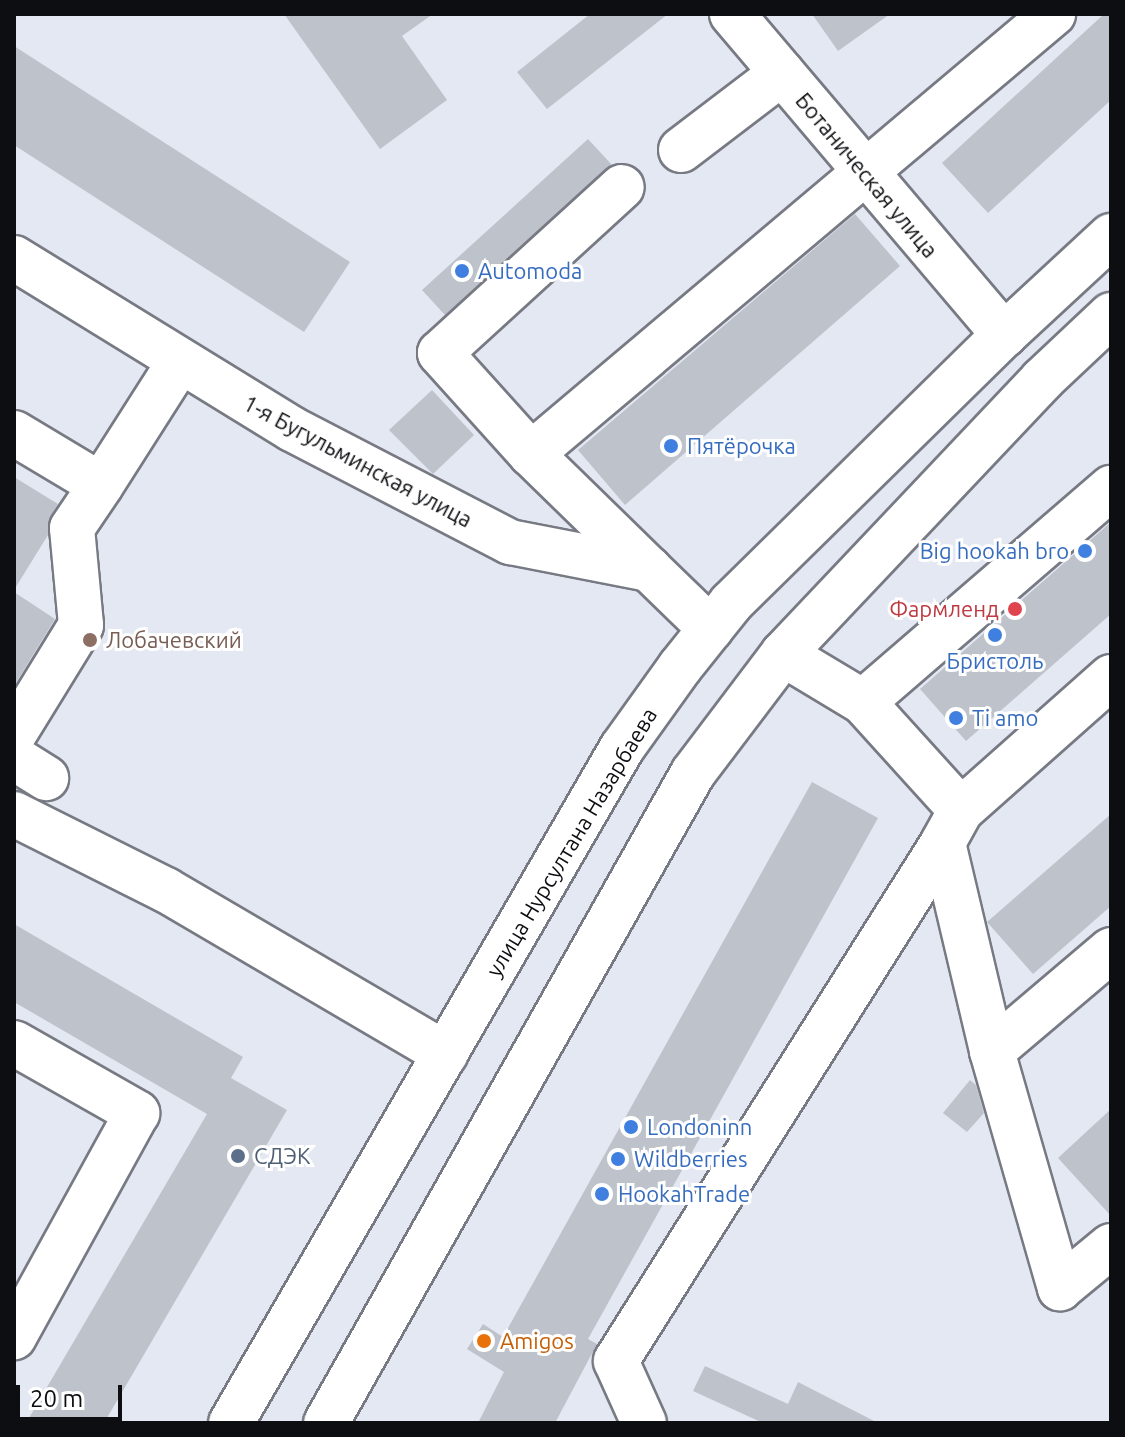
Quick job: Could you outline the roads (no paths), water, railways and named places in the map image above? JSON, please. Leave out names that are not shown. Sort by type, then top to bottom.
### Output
[{"type":"main road","name":"Ботаническая улица","points":[[732,14],[1004,335]]},
{"type":"main road","points":[[531,454],[1053,14]]},
{"type":"main road","points":[[681,150],[782,73]]},
{"type":"main road","points":[[622,187],[440,353],[531,454],[711,629]]},
{"type":"main road","name":"улица Нурсултана Назарбаева","points":[[231,1423],[622,748],[731,603],[1004,335],[1111,236]]},
{"type":"main road","name":"1-я Бугульминская улица","points":[[14,258],[292,429],[510,542],[649,569]]},
{"type":"main road","points":[[326,1423],[693,773],[783,654],[1042,380],[1111,315]]},
{"type":"main road","points":[[14,734],[81,625],[72,528],[180,361]]},
{"type":"main road","points":[[14,433],[101,485]]},
{"type":"main road","points":[[863,702],[1111,488]]},
{"type":"main road","points":[[783,654],[863,702],[952,827],[992,1051],[1060,1288],[1111,1246]]},
{"type":"main road","points":[[644,1423],[616,1361],[952,827],[1111,677]]},
{"type":"main road","points":[[18,822],[14,814],[166,890],[445,1054]]},
{"type":"main road","points":[[992,1051],[1111,950]]},
{"type":"main road","points":[[14,1043],[137,1113],[14,1337]]},
{"type":"place","name":"Automoda","points":[[462,271]]},
{"type":"place","name":"Пятёрочка","points":[[671,446]]},
{"type":"place","name":"Big hookah bro","points":[[1085,551]]},
{"type":"place","name":"Фармленд","points":[[1015,609]]},
{"type":"place","name":"Бристоль","points":[[995,635]]},
{"type":"place","name":"Лобачевский","points":[[90,640]]},
{"type":"place","name":"Ti amo","points":[[956,718]]},
{"type":"place","name":"Londoninn","points":[[631,1127]]},
{"type":"place","name":"СДЭК","points":[[238,1156]]},
{"type":"place","name":"Wildberries","points":[[618,1159]]},
{"type":"place","name":"HookahTrade","points":[[602,1194]]},
{"type":"place","name":"Amigos","points":[[484,1341]]}]
